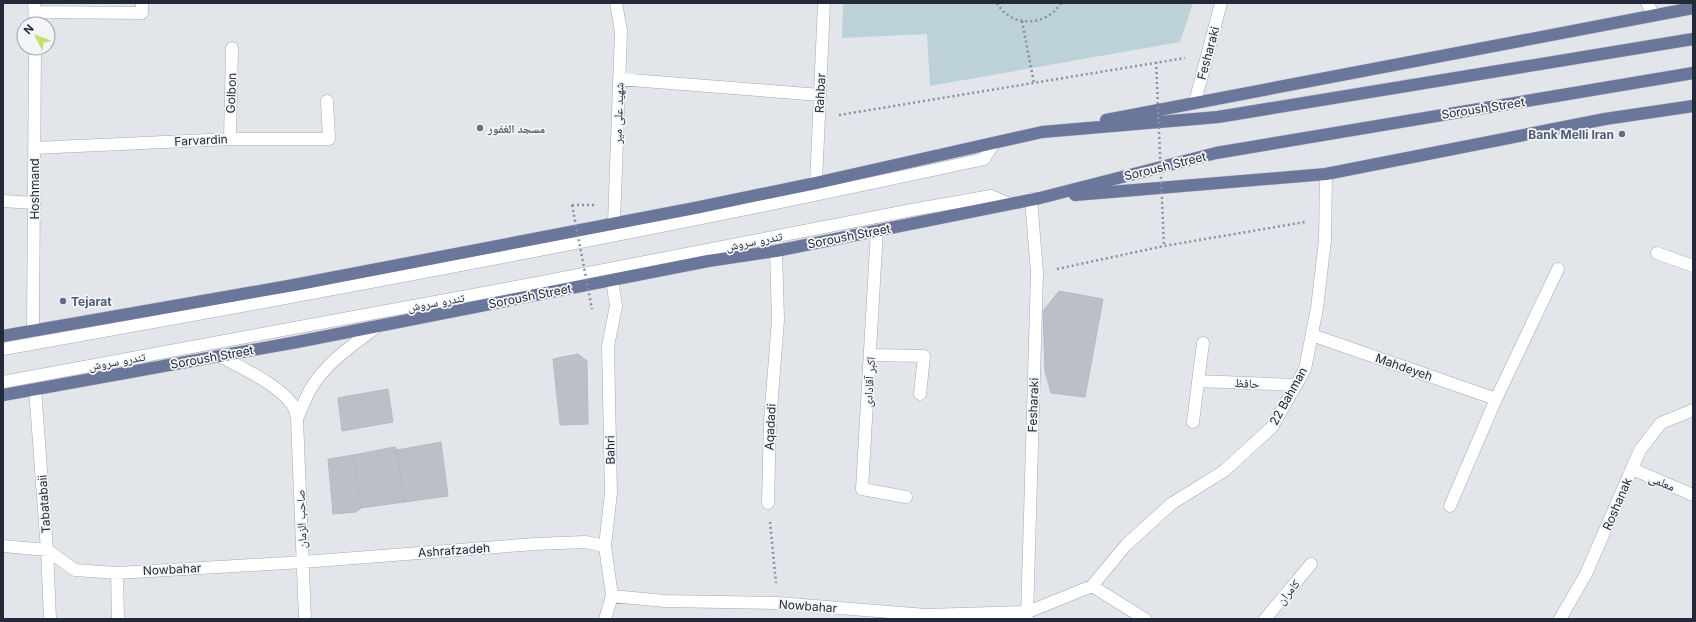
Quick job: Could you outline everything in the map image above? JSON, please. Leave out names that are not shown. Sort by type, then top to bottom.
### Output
[{"type":"main road","points":[[3,336],[294,285],[614,223],[816,183],[1042,132],[1693,8]]},
{"type":"main road","points":[[1042,132],[1218,116],[1693,39]]},
{"type":"main road","name":"Soroush Street","points":[[3,395],[378,326],[708,261],[776,251],[1035,199],[1216,153],[1693,73]]},
{"type":"main road","points":[[1035,199],[1326,174],[1605,119],[1693,106]]},
{"type":"street","points":[[35,13],[142,13],[142,3]]},
{"type":"street","name":"شهید علی میر","points":[[614,223],[620,31],[616,3]]},
{"type":"street","name":"Rahbar","points":[[816,183],[824,3]]},
{"type":"street","name":"Fesharaki","points":[[1195,102],[1221,3]]},
{"type":"street","points":[[1647,3],[1654,15]]},
{"type":"street","name":"Golbon","points":[[230,138],[232,48]]},
{"type":"street","name":"Hoshmand","points":[[33,331],[35,56]]},
{"type":"street","points":[[619,79],[820,95]]},
{"type":"street","name":"Farvardin","points":[[34,148],[230,138],[329,139],[327,101]]},
{"type":"street","points":[[3,349],[196,315],[812,197],[984,159],[994,143]]},
{"type":"street","name":"22 Bahman","points":[[1092,586],[1126,545],[1171,504],[1224,471],[1272,427],[1296,386],[1305,369],[1318,301],[1325,240],[1326,174]]},
{"type":"street","name":"تندرو سروش","points":[[3,382],[537,283],[991,196],[1009,204]]},
{"type":"street","name":"Fesharaki","points":[[1027,615],[1037,273],[1035,199]]},
{"type":"street","points":[[3,201],[34,203]]},
{"type":"street","name":"اکبر آقادادی","points":[[877,230],[862,489],[906,497]]},
{"type":"street","name":"Aqadadi","points":[[768,503],[770,421],[778,320],[776,251]]},
{"type":"street","points":[[1657,253],[1693,266]]},
{"type":"street","points":[[1450,506],[1496,399],[1558,269]]},
{"type":"street","name":"Bahri","points":[[605,619],[612,596],[605,546],[611,492],[608,346],[616,306],[612,280]]},
{"type":"street","name":"صاحب الزمان","points":[[297,418],[310,390],[320,376],[347,350],[378,326]]},
{"type":"street","name":"Mahdeyeh","points":[[1312,335],[1496,399]]},
{"type":"street","points":[[1193,422],[1203,343]]},
{"type":"street","points":[[870,355],[924,356],[920,394]]},
{"type":"street","name":"صاحب الزمان","points":[[220,356],[269,384],[283,394],[293,405],[297,418],[305,619]]},
{"type":"street","name":"حافظ","points":[[1198,381],[1296,386]]},
{"type":"street","name":"Tabatabaii","points":[[35,389],[47,550],[50,619]]},
{"type":"street","name":"Roshanak","points":[[1560,619],[1586,574],[1640,450],[1661,423],[1693,410]]},
{"type":"street","name":"معلمی","points":[[1632,469],[1693,495]]},
{"type":"street","name":"Ashrafzadeh","points":[[302,562],[535,544],[585,542],[605,546]]},
{"type":"street","points":[[3,546],[47,550]]},
{"type":"street","name":"Nowbahar","points":[[47,550],[75,570],[117,573],[302,562]]},
{"type":"street","name":"کامران","points":[[1264,619],[1311,564]]},
{"type":"street","points":[[117,573],[118,619]]},
{"type":"street","points":[[1027,615],[1092,586],[1145,619]]},
{"type":"street","name":"Nowbahar","points":[[612,596],[666,601],[778,603],[926,617],[1027,615]]},
{"type":"path","points":[[997,3],[1000,8],[1010,17],[1022,21],[1035,22],[1047,18],[1061,3]]},
{"type":"path","points":[[1022,21],[1034,83]]},
{"type":"path","points":[[819,119],[1156,62],[1208,55]]},
{"type":"path","points":[[1156,62],[1164,246]]},
{"type":"path","points":[[592,309],[572,205],[595,205]]},
{"type":"path","points":[[1037,273],[1164,246],[1326,218]]},
{"type":"path","points":[[768,503],[778,603]]},
{"type":"shaded area","points":[[843,3],[1193,3],[1180,42],[930,86],[927,34],[842,38]]},
{"type":"building","points":[[1059,291],[1103,299],[1085,397],[1051,393],[1045,371],[1043,311]]},
{"type":"building","points":[[578,354],[587,361],[588,424],[560,425],[553,359]]},
{"type":"building","points":[[388,389],[393,422],[342,431],[338,398]]},
{"type":"building","points":[[441,442],[448,496],[404,502],[397,450]]},
{"type":"building","points":[[395,447],[397,450],[404,502],[361,508],[353,455]]},
{"type":"building","points":[[353,455],[361,508],[356,512],[333,514],[328,459]]},
{"type":"place","name":"مسجد الغفور","points":[[480,128]]},
{"type":"place","name":"Bank Melli Iran","points":[[1622,134]]},
{"type":"place","name":"Tejarat","points":[[63,301]]}]
